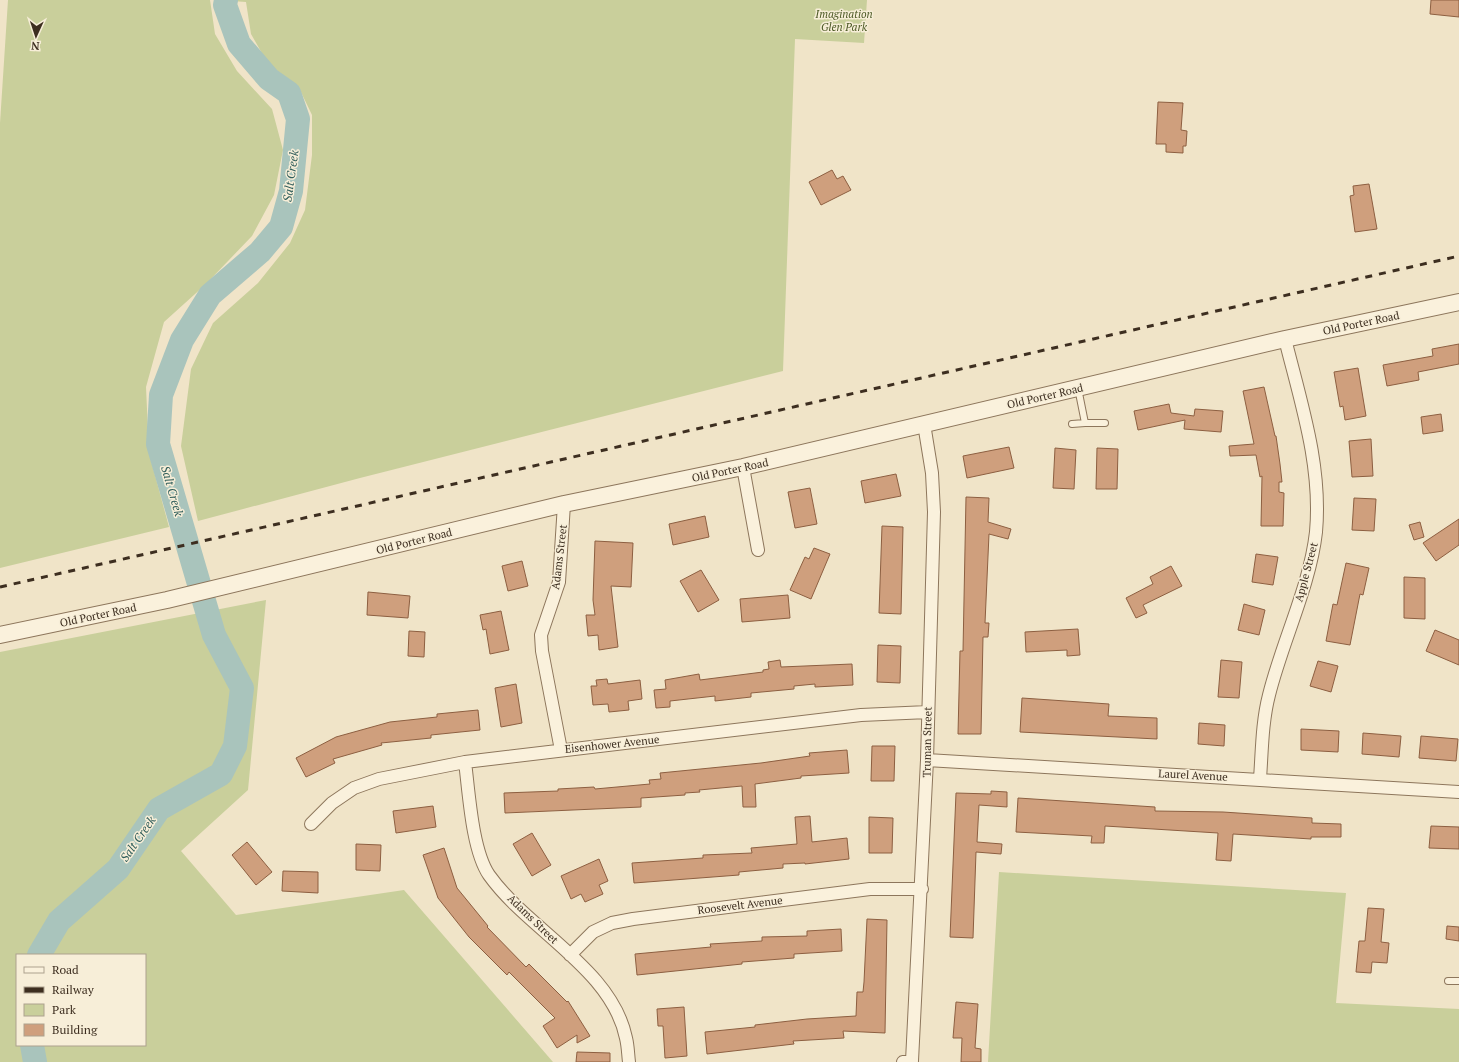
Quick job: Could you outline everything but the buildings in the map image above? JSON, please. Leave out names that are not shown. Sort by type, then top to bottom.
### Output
[{"type":"street","name":"Old Porter Road","points":[[0,635],[167,600],[564,504],[743,467],[1286,339],[1459,302]]},
{"type":"street","name":"Apple Street","points":[[1260,779],[1263,729],[1269,695],[1312,557],[1316,525],[1316,479],[1313,453],[1286,339]]},
{"type":"street","name":"Truman Street","points":[[908,1061],[922,889],[934,493],[924,424]]},
{"type":"street","points":[[743,467],[758,550]]},
{"type":"street","name":"Adams Street","points":[[561,750],[542,651],[541,634],[559,582],[564,504]]},
{"type":"street","name":"Eisenhower Avenue","points":[[311,824],[332,803],[354,788],[386,778],[465,762],[861,715],[928,712]]},
{"type":"street","name":"Laurel Avenue","points":[[927,760],[1459,792]]},
{"type":"street","name":"Adams Street","points":[[465,762],[476,843],[488,874],[514,904],[600,984],[615,1010],[626,1037],[629,1062]]},
{"type":"street","name":"Roosevelt Avenue","points":[[570,955],[593,932],[612,923],[633,919],[870,889],[922,889]]},
{"type":"lane","points":[[1078,388],[1085,423]]},
{"type":"lane","points":[[1072,424],[1105,423]]},
{"type":"lane","points":[[1448,981],[1459,981]]},
{"type":"green space","points":[[8,0],[210,0],[215,34],[237,71],[272,109],[283,150],[274,195],[252,236],[205,285],[164,322],[146,387],[149,453],[169,527],[0,568],[0,123]]},
{"type":"green space","name":"Imagination Glen Park","points":[[218,0],[867,0],[864,43],[795,39],[783,371],[360,478],[198,521],[181,446],[191,369],[213,323],[258,283],[290,243],[305,210],[312,155],[312,115],[299,88],[268,64],[251,34],[246,2]]},
{"type":"green space","points":[[266,600],[248,790],[181,851],[236,915],[404,890],[553,1062],[0,1062],[0,652]]},
{"type":"green space","points":[[999,872],[1346,893],[1336,1003],[1459,1009],[1459,1062],[988,1062]]},
{"type":"waterway","name":"Salt Creek","points":[[40,954],[59,921],[118,869],[159,809],[221,774],[235,746],[242,688],[214,635],[158,444],[161,395],[182,340],[210,295],[260,252],[281,227],[291,191],[298,119],[289,93],[269,79],[239,44],[225,5],[226,0]]},
{"type":"waterway","name":"Salt Creek","points":[[32,1046],[35,1062]]},
{"type":"railway","points":[[0,587],[1459,256]]}]
